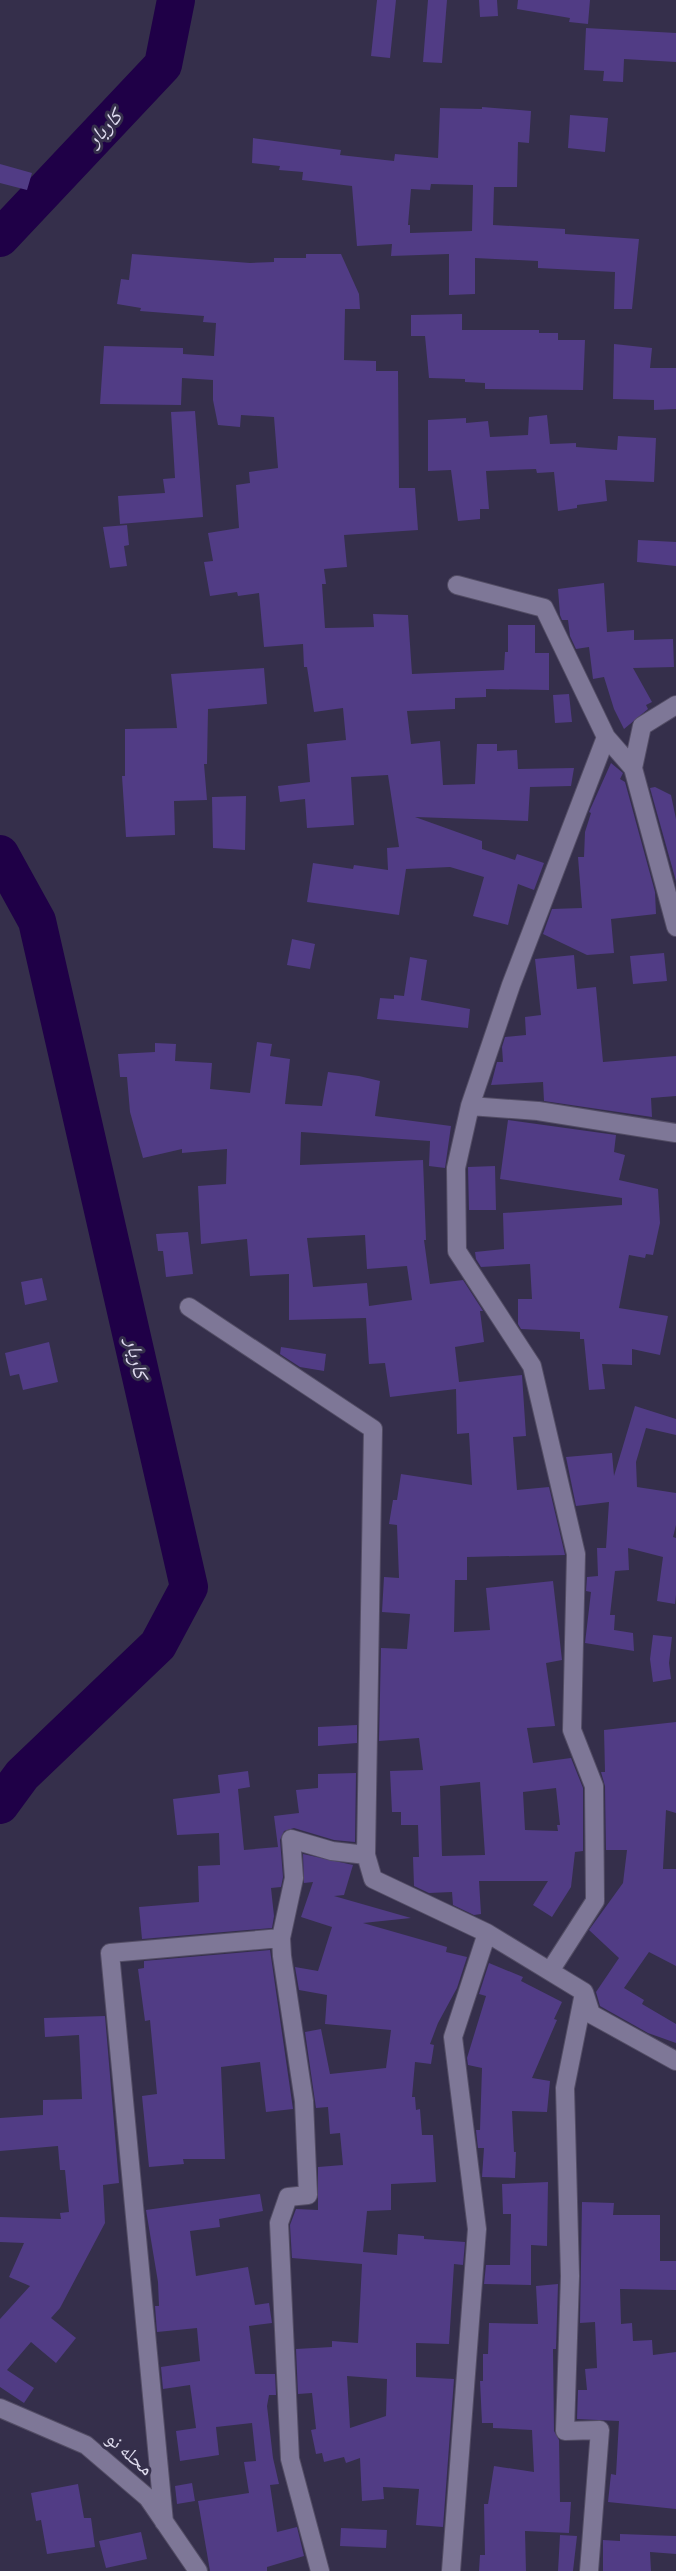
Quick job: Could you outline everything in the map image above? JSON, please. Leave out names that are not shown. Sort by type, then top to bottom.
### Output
[{"type":"street","points":[[457,585],[544,608],[606,736],[633,768],[676,927]]},
{"type":"street","points":[[633,768],[642,726],[676,705]]},
{"type":"street","points":[[550,1971],[596,1901],[594,1786],[572,1730],[576,1554],[532,1366],[457,1251],[456,1168],[470,1106],[511,985],[606,736]]},
{"type":"street","points":[[470,1106],[538,1111],[676,1134]]},
{"type":"street","points":[[189,1307],[373,1429],[366,1855],[373,1879],[487,1933],[584,1992],[591,2014],[676,2061]]},
{"type":"street","points":[[320,2571],[290,2459],[283,2350],[279,2223],[288,2197],[308,2195],[304,2102],[281,1938],[294,1878],[291,1839],[332,1851],[366,1855]]},
{"type":"street","points":[[451,2571],[477,2229],[453,2037],[487,1933]]},
{"type":"street","points":[[164,2522],[110,1953],[281,1938]]},
{"type":"street","points":[[584,1992],[565,2088],[570,2276],[565,2431],[600,2430],[589,2571]]},
{"type":"street","name":"محله نو","points":[[0,2408],[86,2445],[148,2498],[198,2571]]},
{"type":"building","points":[[377,0],[396,0],[390,58],[371,56]]},
{"type":"building","points":[[428,0],[447,0],[442,63],[423,62]]},
{"type":"building","points":[[479,0],[497,0],[498,16],[480,17]]},
{"type":"building","points":[[518,0],[590,0],[588,24],[569,22],[570,18],[517,9]]},
{"type":"building","points":[[586,28],[676,33],[676,62],[624,59],[623,82],[603,81],[604,71],[584,70]]},
{"type":"building","points":[[482,107],[531,111],[529,143],[518,142],[517,187],[494,187],[493,225],[565,229],[565,234],[639,239],[632,309],[614,309],[615,272],[538,268],[538,261],[475,258],[475,294],[449,295],[449,254],[391,256],[392,244],[357,246],[352,186],[302,180],[303,172],[279,170],[280,166],[252,163],[253,138],[341,150],[340,155],[394,161],[395,154],[438,158],[440,108],[482,109]],"holes":[[[431,184],[473,185],[472,231],[410,233],[410,225],[408,225],[411,189],[430,190]]]},
{"type":"building","points":[[570,115],[608,118],[605,152],[568,148]]},
{"type":"building","points":[[0,164],[32,173],[27,190],[0,183]]},
{"type":"building","points":[[132,254],[250,263],[274,262],[274,258],[306,258],[306,254],[341,254],[359,294],[360,309],[345,309],[344,360],[376,361],[376,371],[398,371],[399,488],[415,488],[418,530],[344,535],[347,567],[324,569],[326,584],[322,584],[325,628],[374,627],[373,614],[408,615],[412,674],[504,670],[505,652],[508,652],[508,625],[535,625],[535,653],[549,653],[549,690],[486,689],[486,697],[455,698],[455,709],[407,711],[411,744],[440,741],[443,785],[475,784],[477,744],[497,744],[497,751],[517,750],[518,769],[574,768],[571,786],[530,787],[528,821],[415,817],[482,841],[482,849],[515,860],[517,854],[544,863],[534,890],[518,884],[508,925],[473,916],[484,877],[450,867],[406,869],[399,915],[307,902],[313,863],[353,869],[354,865],[388,870],[387,848],[399,847],[388,775],[351,777],[354,825],[307,828],[305,799],[280,802],[278,786],[310,782],[307,744],[346,740],[343,708],[314,712],[307,667],[304,667],[303,644],[264,647],[259,593],[238,596],[237,592],[210,596],[204,562],[213,561],[208,533],[239,528],[236,485],[250,483],[249,472],[278,468],[274,417],[241,415],[240,427],[218,425],[213,400],[213,380],[182,378],[181,405],[100,404],[104,346],[183,348],[183,354],[214,356],[216,323],[203,322],[204,316],[140,311],[141,308],[117,304],[121,279],[129,280]]},
{"type":"building","points":[[462,314],[462,330],[539,330],[539,333],[558,333],[558,340],[585,340],[583,390],[485,389],[485,383],[465,382],[465,379],[429,378],[425,336],[411,336],[411,315]]},
{"type":"building","points":[[614,344],[652,348],[650,368],[676,368],[676,409],[654,410],[654,400],[613,399]]},
{"type":"building","points":[[195,411],[203,517],[120,524],[118,496],[165,493],[163,479],[175,478],[171,412]]},
{"type":"building","points":[[547,415],[550,444],[576,443],[576,447],[617,450],[618,436],[656,438],[654,482],[605,480],[607,501],[577,505],[577,508],[558,511],[554,472],[537,473],[536,469],[486,471],[489,509],[480,509],[480,519],[458,521],[451,470],[428,471],[428,420],[466,418],[466,423],[488,421],[490,437],[528,435],[529,417]]},
{"type":"building","points":[[127,525],[129,545],[124,546],[127,566],[110,568],[103,527]]},
{"type":"building","points":[[638,540],[676,542],[676,566],[637,562]]},
{"type":"building","points":[[604,583],[607,632],[634,630],[634,640],[673,639],[674,667],[633,668],[652,702],[646,705],[648,709],[624,729],[614,709],[604,677],[593,679],[589,647],[576,649],[570,636],[568,620],[562,620],[560,615],[558,589]]},
{"type":"building","points":[[264,668],[267,704],[208,709],[207,764],[204,764],[207,800],[174,801],[175,835],[126,837],[122,776],[125,776],[125,729],[177,728],[171,674]]},
{"type":"building","points":[[569,694],[572,722],[555,723],[553,695]]},
{"type":"building","points":[[611,763],[623,773],[620,779],[625,782],[655,892],[656,914],[611,919],[614,953],[587,955],[543,934],[552,909],[582,908],[578,857],[584,857],[585,832],[591,813],[589,812]]},
{"type":"building","points":[[655,787],[671,795],[676,819],[676,881],[650,788]]},
{"type":"building","points":[[246,796],[245,850],[213,848],[212,797]]},
{"type":"building","points":[[292,939],[315,944],[310,969],[287,965]]},
{"type":"building","points":[[664,953],[667,981],[633,984],[630,956]]},
{"type":"building","points":[[574,955],[577,989],[596,987],[603,1062],[676,1056],[676,1096],[651,1098],[652,1117],[544,1101],[543,1082],[491,1085],[497,1062],[503,1062],[502,1047],[505,1037],[526,1035],[525,1017],[541,1015],[535,959]]},
{"type":"building","points":[[410,957],[427,960],[421,1000],[470,1009],[468,1028],[377,1019],[380,998],[394,999],[394,995],[404,996]]},
{"type":"building","points":[[257,1042],[272,1044],[270,1056],[290,1059],[285,1104],[322,1106],[328,1072],[359,1076],[380,1081],[375,1116],[451,1126],[445,1168],[429,1166],[430,1141],[301,1132],[300,1165],[423,1160],[426,1240],[424,1240],[430,1284],[463,1280],[483,1311],[480,1311],[484,1342],[455,1347],[459,1382],[522,1375],[526,1436],[513,1437],[517,1490],[549,1487],[565,1555],[467,1557],[467,1580],[455,1580],[454,1632],[490,1630],[486,1588],[553,1581],[562,1660],[546,1663],[555,1726],[527,1728],[533,1763],[571,1758],[583,1788],[583,1851],[575,1852],[571,1887],[552,1917],[533,1905],[548,1881],[479,1881],[481,1914],[474,1915],[453,1905],[452,1892],[429,1893],[414,1886],[413,1857],[419,1857],[418,1825],[401,1825],[401,1812],[392,1812],[390,1771],[423,1770],[419,1738],[379,1741],[381,1648],[407,1649],[410,1614],[382,1612],[384,1577],[399,1578],[397,1525],[389,1524],[393,1500],[397,1500],[401,1474],[472,1485],[469,1433],[457,1434],[456,1389],[390,1397],[385,1363],[369,1364],[366,1318],[289,1320],[289,1274],[250,1276],[247,1239],[201,1244],[198,1186],[226,1184],[227,1149],[182,1153],[182,1149],[143,1158],[130,1112],[127,1077],[120,1077],[118,1054],[155,1052],[155,1043],[176,1044],[175,1061],[212,1063],[210,1089],[250,1093]],"holes":[[[365,1235],[367,1269],[407,1266],[412,1300],[369,1306],[367,1283],[313,1287],[307,1238]],[[480,1782],[485,1855],[442,1856],[440,1786]],[[556,1788],[560,1825],[557,1825],[558,1831],[525,1830],[523,1792]]]},
{"type":"building","points":[[508,1120],[616,1135],[614,1152],[625,1155],[619,1180],[658,1189],[660,1223],[653,1255],[646,1254],[645,1258],[629,1255],[619,1308],[668,1316],[660,1355],[632,1349],[632,1365],[602,1364],[605,1389],[589,1390],[584,1339],[580,1339],[580,1332],[521,1329],[518,1324],[518,1299],[532,1299],[530,1264],[481,1267],[475,1252],[504,1249],[503,1213],[622,1205],[622,1198],[500,1179]]},
{"type":"building","points":[[495,1166],[496,1210],[469,1210],[468,1167]]},
{"type":"building","points":[[188,1232],[193,1274],[166,1277],[163,1251],[158,1251],[156,1234]]},
{"type":"building","points":[[42,1278],[47,1300],[25,1305],[21,1282]]},
{"type":"building","points":[[49,1342],[58,1382],[23,1390],[19,1374],[10,1376],[5,1353]]},
{"type":"building","points":[[281,1347],[326,1354],[324,1371],[300,1367],[280,1354]]},
{"type":"building","points":[[635,1406],[676,1419],[676,1435],[646,1428],[636,1462],[637,1487],[676,1493],[676,1525],[673,1537],[676,1538],[676,1595],[675,1604],[657,1601],[663,1557],[628,1548],[629,1570],[615,1571],[610,1615],[615,1615],[614,1630],[633,1633],[634,1651],[585,1643],[591,1592],[586,1591],[587,1577],[598,1576],[597,1548],[606,1548],[609,1502],[576,1506],[566,1457],[612,1453],[614,1476]]},
{"type":"building","points":[[653,1635],[672,1637],[669,1663],[671,1679],[653,1682],[650,1659]]},
{"type":"building","points":[[676,1722],[676,1813],[666,1810],[663,1869],[676,1869],[676,1966],[649,1952],[624,1988],[644,2000],[642,2004],[676,2024],[676,2043],[648,2033],[600,2006],[596,1992],[619,1958],[589,1930],[623,1883],[627,1850],[606,1850],[605,1786],[601,1772],[605,1772],[604,1730]]},
{"type":"building","points":[[357,1725],[357,1743],[318,1746],[318,1727]]},
{"type":"building","points":[[248,1771],[250,1787],[238,1789],[244,1850],[278,1847],[274,1816],[299,1813],[296,1790],[318,1788],[318,1774],[356,1773],[355,1842],[334,1840],[294,1828],[284,1831],[280,1840],[283,1877],[281,1887],[271,1888],[274,1916],[272,1928],[142,1939],[139,1907],[199,1902],[198,1866],[220,1865],[219,1833],[177,1835],[173,1799],[220,1793],[218,1775]]},
{"type":"building","points":[[303,1854],[353,1865],[344,1895],[334,1896],[411,1918],[363,1923],[447,1947],[446,1952],[467,1957],[457,1988],[438,2023],[430,2044],[434,2045],[431,2064],[415,2062],[412,2097],[415,2097],[416,2110],[420,2109],[422,2135],[433,2135],[436,2182],[391,2184],[391,2210],[367,2211],[363,2252],[397,2255],[398,2234],[424,2236],[424,2239],[465,2242],[463,2265],[454,2264],[449,2344],[416,2343],[416,2377],[454,2379],[443,2527],[416,2525],[419,2489],[383,2487],[384,2499],[362,2501],[360,2458],[346,2463],[344,2457],[324,2462],[322,2453],[316,2454],[311,2430],[316,2429],[312,2393],[298,2394],[296,2349],[332,2347],[332,2341],[358,2343],[362,2264],[292,2258],[290,2225],[296,2209],[318,2210],[318,2167],[343,2165],[340,2133],[330,2134],[328,2107],[316,2108],[305,2032],[321,2029],[330,2074],[386,2068],[391,2030],[325,2024],[327,1995],[299,1990],[295,1967],[318,1971],[332,1927],[301,1917],[313,1882],[304,1883]],"holes":[[[347,2376],[387,2379],[386,2416],[350,2428]]]},
{"type":"building","points":[[270,1950],[293,2109],[266,2112],[260,2062],[221,2067],[225,2159],[183,2159],[184,2164],[149,2167],[142,2096],[157,2094],[150,2020],[145,2021],[138,1969],[144,1968],[144,1961]]},
{"type":"building","points":[[489,1963],[523,1977],[521,1981],[562,2002],[554,2019],[557,2020],[532,2078],[550,2081],[547,2112],[512,2111],[514,2152],[516,2152],[515,2178],[482,2177],[484,2148],[478,2148],[476,2130],[480,2130],[482,2068],[468,2065],[467,2058],[486,1996],[479,1994]]},
{"type":"building","points":[[105,2016],[119,2183],[103,2185],[105,2223],[60,2308],[51,2318],[76,2338],[56,2363],[31,2342],[7,2370],[34,2388],[24,2403],[0,2387],[0,2319],[30,2286],[9,2277],[24,2243],[0,2242],[0,2217],[61,2219],[60,2213],[69,2212],[65,2170],[60,2170],[58,2146],[0,2151],[0,2118],[43,2115],[43,2100],[82,2099],[79,2035],[45,2037],[44,2018]]},
{"type":"building","points":[[548,2182],[547,2246],[531,2245],[531,2285],[484,2284],[486,2265],[510,2265],[511,2214],[503,2214],[502,2184]]},
{"type":"building","points":[[260,2194],[263,2211],[219,2219],[220,2227],[190,2231],[196,2276],[248,2267],[255,2305],[269,2303],[272,2323],[249,2326],[255,2374],[275,2374],[276,2395],[269,2395],[267,2406],[273,2458],[279,2484],[270,2485],[277,2532],[297,2527],[304,2556],[267,2567],[267,2571],[210,2571],[198,2501],[249,2493],[244,2462],[256,2461],[252,2423],[216,2427],[219,2455],[180,2461],[176,2431],[196,2428],[190,2385],[163,2389],[161,2367],[200,2361],[197,2328],[157,2332],[155,2306],[159,2306],[158,2282],[146,2210]]},
{"type":"building","points":[[582,2202],[614,2203],[613,2215],[660,2215],[660,2261],[676,2261],[676,2290],[620,2289],[621,2324],[632,2323],[633,2341],[652,2340],[653,2355],[676,2352],[676,2509],[608,2502],[611,2474],[616,2475],[619,2421],[577,2419],[578,2390],[587,2390],[585,2369],[597,2368],[595,2322],[580,2323]]},
{"type":"building","points":[[558,2284],[556,2349],[553,2349],[554,2431],[559,2440],[560,2502],[571,2502],[569,2533],[525,2531],[526,2571],[479,2571],[480,2555],[485,2555],[484,2504],[488,2504],[494,2466],[534,2472],[532,2430],[493,2428],[493,2423],[482,2423],[480,2381],[483,2381],[483,2354],[488,2354],[489,2323],[538,2324],[536,2286]]},
{"type":"building","points":[[192,2483],[195,2501],[177,2504],[175,2486]]},
{"type":"building","points":[[78,2484],[84,2518],[91,2518],[95,2547],[47,2554],[41,2520],[36,2521],[31,2493]]},
{"type":"building","points":[[341,2528],[387,2530],[386,2548],[340,2546]]},
{"type":"building","points":[[141,2532],[147,2559],[106,2568],[99,2541]]},
{"type":"building","points":[[620,2534],[676,2536],[676,2554],[650,2552],[651,2571],[603,2571],[603,2540],[620,2541]]},
{"type":"building","points":[[560,2535],[577,2536],[573,2571],[558,2571]]},
{"type":"waterway","name":"کاربار","points":[[0,238],[163,65],[176,0]]},
{"type":"waterway","name":"کاربار","points":[[0,854],[37,921],[189,1587],[158,1645],[22,1775],[0,1805]]}]
